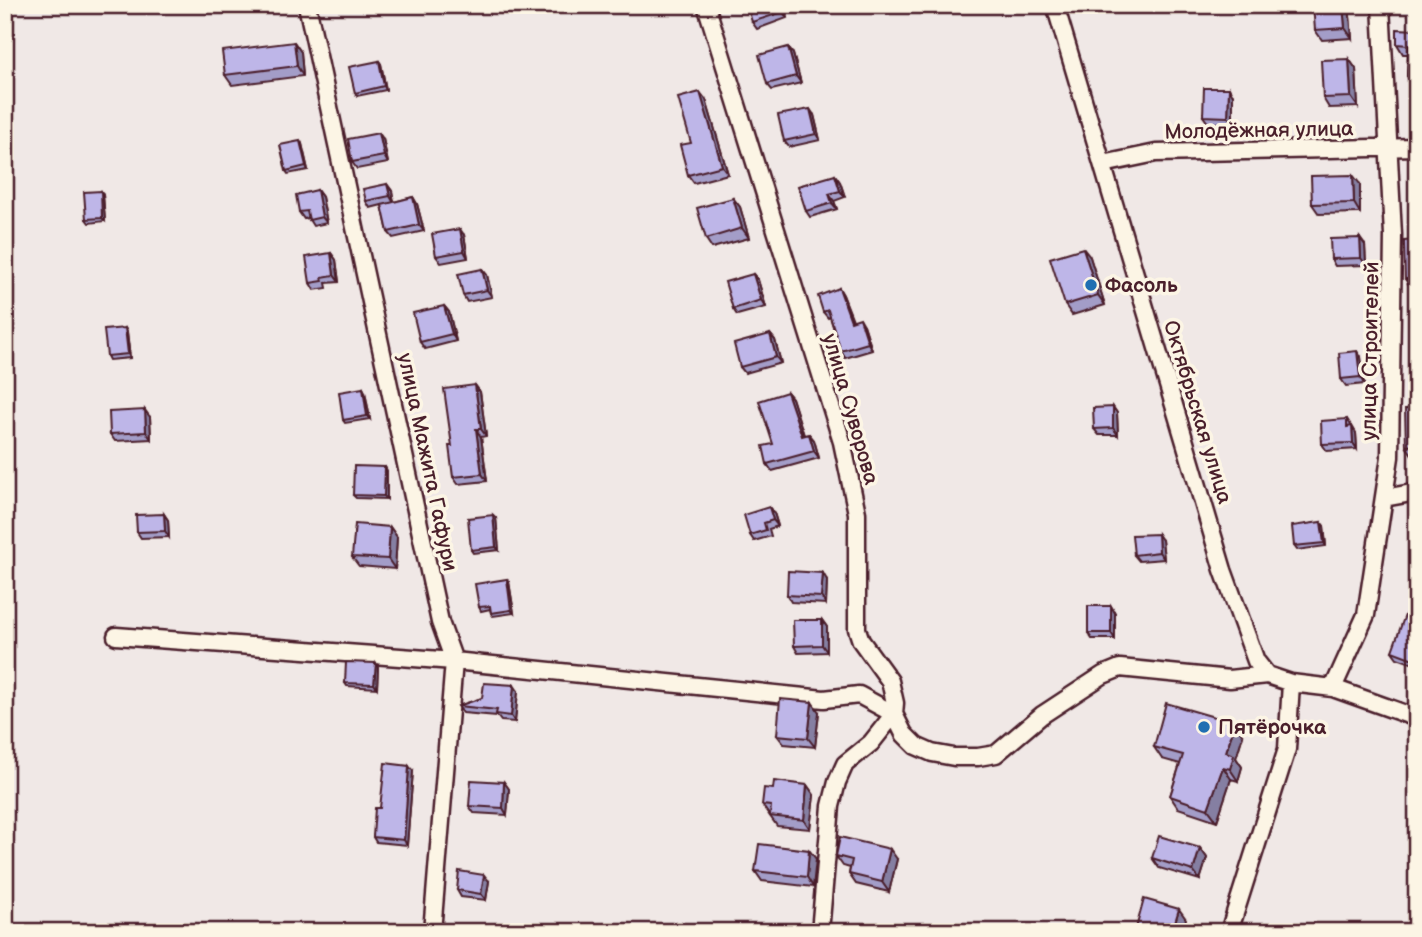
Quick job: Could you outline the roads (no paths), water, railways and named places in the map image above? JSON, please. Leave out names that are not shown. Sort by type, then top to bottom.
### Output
[{"type":"street","name":"улица Мажита Гафури","points":[[307,5],[440,622],[454,660],[432,932]]},
{"type":"street","name":"улица Суворова","points":[[706,5],[842,442],[857,513],[857,629],[860,640],[890,681],[895,703],[894,714]]},
{"type":"street","name":"Октябрьская улица","points":[[1055,5],[1223,570],[1256,661],[1267,675]]},
{"type":"street","name":"улица Строителей","points":[[1333,688],[1366,615],[1390,457],[1393,235],[1381,5]]},
{"type":"street","name":"Молодёжная улица","points":[[1103,164],[1156,153],[1417,147]]},
{"type":"street","points":[[1384,498],[1417,492]]},
{"type":"street","points":[[116,636],[454,660],[824,699],[859,695],[894,714],[904,734],[915,746],[932,753],[954,757],[996,754],[1054,707],[1103,674],[1120,668],[1230,679],[1267,675],[1292,683],[1333,688],[1417,719]]},
{"type":"street","points":[[1229,932],[1287,749],[1292,683]]},
{"type":"street","points":[[820,932],[831,806],[836,782],[845,764],[871,743],[894,714]]},
{"type":"place","name":"Фасоль","points":[[1091,285]]},
{"type":"place","name":"Пятёрочка","points":[[1204,727]]}]
